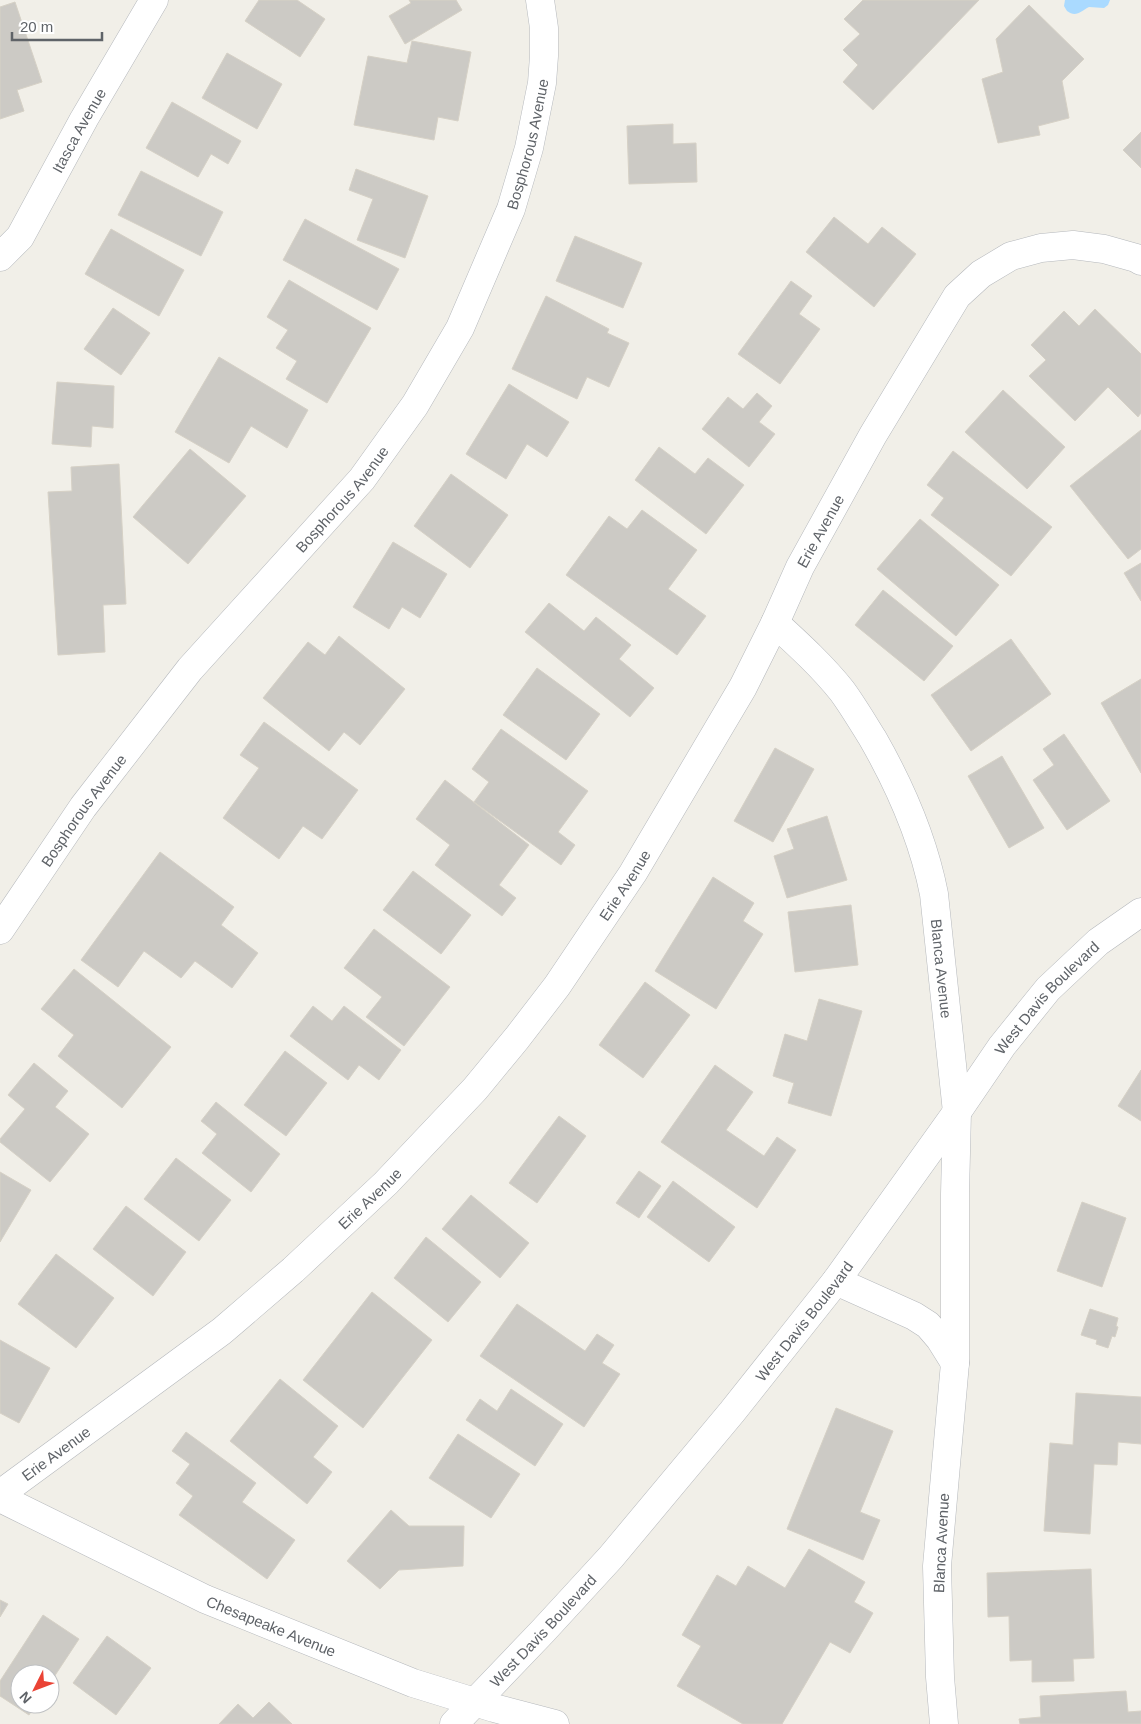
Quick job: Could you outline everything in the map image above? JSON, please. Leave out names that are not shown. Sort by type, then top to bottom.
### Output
[{"type":"street","name":"Itasca Avenue","points":[[0,257],[20,237],[84,120],[154,0]]},
{"type":"street","name":"Bosphorous Avenue","points":[[0,930],[84,807],[190,669],[362,479],[416,405],[460,328],[512,209],[529,148],[542,83],[544,28],[540,0]]},
{"type":"street","name":"Erie Avenue","points":[[0,1494],[199,1348],[286,1276],[386,1183],[475,1089],[517,1038],[556,986],[633,873],[743,687],[800,567],[874,435],[957,296],[981,274],[1011,256],[1041,248],[1073,245],[1104,249],[1141,261]]},
{"type":"street","name":"Blanca Avenue","points":[[775,623],[811,655],[842,691],[880,752],[897,781],[909,810],[929,868],[934,894],[957,1112],[955,1363],[937,1566],[940,1677],[944,1724]]},
{"type":"street","name":"West Davis Boulevard","points":[[454,1724],[617,1550],[732,1412],[836,1281],[1002,1046],[1048,988],[1098,942],[1141,912]]},
{"type":"street","points":[[836,1281],[914,1316],[928,1325],[940,1339],[955,1363]]},
{"type":"street","name":"Chesapeake Avenue","points":[[0,1498],[205,1598],[413,1683],[555,1724]]},
{"type":"water","points":[[1065,0],[1110,0],[1104,8],[1089,7],[1073,14],[1067,11],[1064,6]]},
{"type":"building","points":[[259,0],[297,0],[325,19],[300,57],[245,21]]},
{"type":"building","points":[[409,0],[456,0],[462,10],[405,44],[389,16],[411,3]]},
{"type":"building","points":[[863,0],[979,0],[873,110],[843,82],[858,65],[843,50],[860,34],[844,19]]},
{"type":"building","points":[[15,2],[42,82],[17,90],[24,111],[0,119],[0,7]]},
{"type":"building","points":[[1029,5],[1084,59],[1062,81],[1069,118],[1038,126],[1040,135],[998,143],[982,79],[1003,72],[996,39]]},
{"type":"building","points":[[412,41],[471,52],[458,121],[438,117],[434,140],[354,125],[368,56],[407,63]]},
{"type":"building","points":[[227,53],[282,84],[257,129],[202,98]]},
{"type":"building","points":[[172,102],[241,141],[228,164],[211,154],[198,177],[146,148]]},
{"type":"building","points":[[673,124],[673,144],[696,143],[697,182],[629,184],[627,126]]},
{"type":"building","points":[[1141,132],[1141,168],[1123,150]]},
{"type":"building","points":[[356,169],[428,196],[405,258],[357,240],[373,199],[349,190]]},
{"type":"building","points":[[141,171],[223,212],[201,256],[118,215]]},
{"type":"building","points":[[834,217],[868,244],[882,227],[916,254],[874,307],[806,252]]},
{"type":"building","points":[[305,219],[399,269],[377,310],[283,260]]},
{"type":"building","points":[[111,229],[184,270],[159,316],[85,274]]},
{"type":"building","points":[[575,236],[642,263],[623,308],[556,281]]},
{"type":"building","points":[[289,280],[371,328],[327,403],[286,379],[297,361],[276,348],[288,330],[267,317]]},
{"type":"building","points":[[791,281],[812,296],[799,314],[820,329],[780,384],[738,354]]},
{"type":"building","points":[[546,296],[609,329],[607,333],[629,343],[609,387],[587,377],[577,399],[512,369]]},
{"type":"building","points":[[113,308],[150,333],[121,375],[84,349]]},
{"type":"building","points":[[1095,309],[1141,354],[1141,413],[1138,417],[1108,387],[1075,421],[1029,376],[1046,360],[1031,345],[1064,311],[1079,326]]},
{"type":"building","points":[[219,357],[308,410],[287,448],[251,426],[229,463],[175,432]]},
{"type":"building","points":[[57,382],[114,386],[113,428],[92,426],[91,447],[52,444]]},
{"type":"building","points":[[509,384],[569,422],[547,457],[527,444],[506,479],[466,454]]},
{"type":"building","points":[[1003,390],[1065,447],[1027,489],[965,432]]},
{"type":"building","points":[[757,393],[772,406],[759,422],[775,434],[749,467],[702,429],[728,397],[743,409]]},
{"type":"building","points":[[1141,430],[1141,549],[1128,559],[1070,486]]},
{"type":"building","points":[[659,447],[695,474],[708,458],[744,485],[706,534],[635,480]]},
{"type":"building","points":[[190,449],[246,496],[188,564],[133,517]]},
{"type":"building","points":[[953,451],[1052,527],[1011,576],[931,515],[944,498],[927,485]]},
{"type":"building","points":[[119,464],[126,604],[103,605],[105,652],[58,655],[48,492],[72,491],[71,467]]},
{"type":"building","points":[[451,474],[508,515],[470,568],[414,526]]},
{"type":"building","points":[[642,510],[697,550],[668,589],[706,616],[677,655],[566,575],[609,516],[627,529]]},
{"type":"building","points":[[920,519],[999,585],[956,636],[877,569]]},
{"type":"building","points":[[393,542],[447,574],[420,618],[402,607],[389,629],[353,607]]},
{"type":"building","points":[[1141,563],[1141,601],[1124,573]]},
{"type":"building","points":[[883,590],[953,646],[924,681],[855,625]]},
{"type":"building","points":[[549,603],[584,631],[596,617],[631,645],[619,659],[654,688],[630,717],[525,632]]},
{"type":"building","points":[[339,636],[405,689],[360,745],[344,732],[329,751],[263,698],[308,642],[325,655]]},
{"type":"building","points":[[1011,639],[1051,694],[971,751],[931,695]]},
{"type":"building","points":[[537,668],[600,714],[566,760],[503,715]]},
{"type":"building","points":[[1141,679],[1141,773],[1101,703]]},
{"type":"building","points":[[264,722],[358,790],[322,839],[303,826],[279,859],[223,818],[259,768],[240,755]]},
{"type":"building","points":[[501,729],[588,791],[558,832],[575,845],[561,865],[474,802],[489,782],[472,769]]},
{"type":"building","points":[[1064,734],[1110,801],[1067,830],[1033,780],[1054,765],[1043,749]]},
{"type":"building","points":[[775,748],[814,769],[773,842],[734,821]]},
{"type":"building","points":[[1002,756],[1044,828],[1009,848],[968,776]]},
{"type":"building","points":[[445,780],[529,845],[499,885],[516,898],[502,916],[435,865],[450,845],[416,819]]},
{"type":"building","points":[[827,816],[847,880],[787,898],[774,856],[794,849],[787,829]]},
{"type":"building","points":[[160,852],[234,907],[221,925],[258,953],[232,988],[195,961],[181,978],[144,951],[118,987],[81,960]]},
{"type":"building","points":[[413,871],[471,915],[441,954],[383,910]]},
{"type":"building","points":[[713,877],[754,903],[743,921],[763,934],[716,1009],[655,971]]},
{"type":"building","points":[[851,905],[858,965],[795,972],[788,912]]},
{"type":"building","points":[[374,929],[450,987],[404,1046],[366,1017],[382,997],[344,968]]},
{"type":"building","points":[[74,969],[171,1047],[122,1108],[58,1056],[74,1035],[41,1009]]},
{"type":"building","points":[[645,982],[690,1015],[643,1078],[599,1045]]},
{"type":"building","points":[[819,999],[862,1011],[831,1116],[788,1103],[794,1083],[773,1076],[785,1034],[807,1041]]},
{"type":"building","points":[[313,1006],[332,1021],[344,1006],[401,1050],[379,1080],[359,1065],[348,1080],[290,1036]]},
{"type":"building","points":[[285,1051],[327,1083],[286,1136],[244,1105]]},
{"type":"building","points":[[34,1063],[68,1091],[55,1107],[89,1134],[50,1182],[0,1142],[0,1139],[25,1109],[8,1095]]},
{"type":"building","points":[[715,1065],[753,1092],[726,1130],[764,1156],[777,1137],[796,1150],[757,1208],[661,1142]]},
{"type":"building","points":[[1141,1070],[1141,1121],[1118,1106]]},
{"type":"building","points":[[216,1102],[280,1154],[251,1192],[202,1153],[217,1134],[201,1121]]},
{"type":"building","points":[[559,1116],[586,1136],[537,1203],[509,1183]]},
{"type":"building","points":[[176,1158],[231,1200],[199,1241],[144,1199]]},
{"type":"building","points":[[639,1171],[661,1186],[639,1218],[616,1203]]},
{"type":"building","points":[[0,1172],[31,1190],[0,1242]]},
{"type":"building","points":[[673,1181],[735,1227],[709,1262],[647,1217]]},
{"type":"building","points":[[471,1195],[529,1243],[500,1278],[442,1229]]},
{"type":"building","points":[[1082,1202],[1126,1218],[1102,1287],[1057,1271]]},
{"type":"building","points":[[126,1206],[186,1252],[153,1296],[93,1249]]},
{"type":"building","points":[[426,1237],[481,1282],[448,1322],[394,1278]]},
{"type":"building","points":[[56,1254],[114,1298],[76,1348],[18,1304]]},
{"type":"building","points":[[372,1292],[432,1340],[363,1428],[303,1380]]},
{"type":"building","points":[[517,1304],[585,1351],[597,1334],[614,1345],[602,1363],[620,1374],[584,1427],[480,1356]]},
{"type":"building","points":[[1090,1309],[1118,1318],[1115,1337],[1112,1336],[1108,1348],[1096,1344],[1097,1340],[1081,1335]]},
{"type":"building","points":[[0,1340],[50,1368],[19,1423],[0,1413]]},
{"type":"building","points":[[280,1379],[338,1426],[313,1457],[332,1472],[307,1504],[230,1441]]},
{"type":"building","points":[[511,1389],[563,1424],[535,1466],[466,1420],[480,1399],[497,1411]]},
{"type":"building","points":[[1076,1393],[1141,1397],[1141,1444],[1118,1442],[1117,1465],[1094,1464],[1090,1534],[1044,1531],[1050,1443],[1073,1445]]},
{"type":"building","points":[[836,1408],[893,1431],[860,1512],[880,1520],[863,1560],[787,1529]]},
{"type":"building","points":[[186,1432],[256,1483],[242,1502],[295,1540],[267,1579],[179,1515],[193,1496],[176,1483],[190,1464],[172,1451]]},
{"type":"building","points":[[458,1434],[520,1474],[491,1518],[429,1478]]},
{"type":"building","points":[[391,1510],[409,1526],[464,1526],[463,1566],[399,1570],[380,1589],[347,1561]]},
{"type":"building","points":[[809,1549],[865,1582],[854,1602],[873,1613],[850,1653],[830,1642],[782,1724],[743,1724],[677,1686],[701,1646],[682,1635],[717,1575],[736,1586],[748,1566],[785,1588]]},
{"type":"building","points":[[1091,1569],[1094,1658],[1073,1659],[1074,1681],[1032,1682],[1032,1660],[1010,1661],[1009,1616],[988,1617],[987,1573]]},
{"type":"building","points":[[0,1600],[8,1604],[0,1617]]},
{"type":"building","points":[[43,1615],[79,1639],[60,1668],[60,1664],[11,1664]]},
{"type":"building","points":[[107,1636],[151,1668],[116,1715],[73,1683]]},
{"type":"building","points":[[10,1666],[10,1703],[0,1696],[0,1681]]},
{"type":"building","points":[[1126,1691],[1128,1712],[1141,1711],[1141,1724],[1020,1724],[1019,1719],[1041,1717],[1040,1696]]},
{"type":"building","points":[[269,1702],[292,1724],[219,1724],[238,1704],[253,1718]]}]
